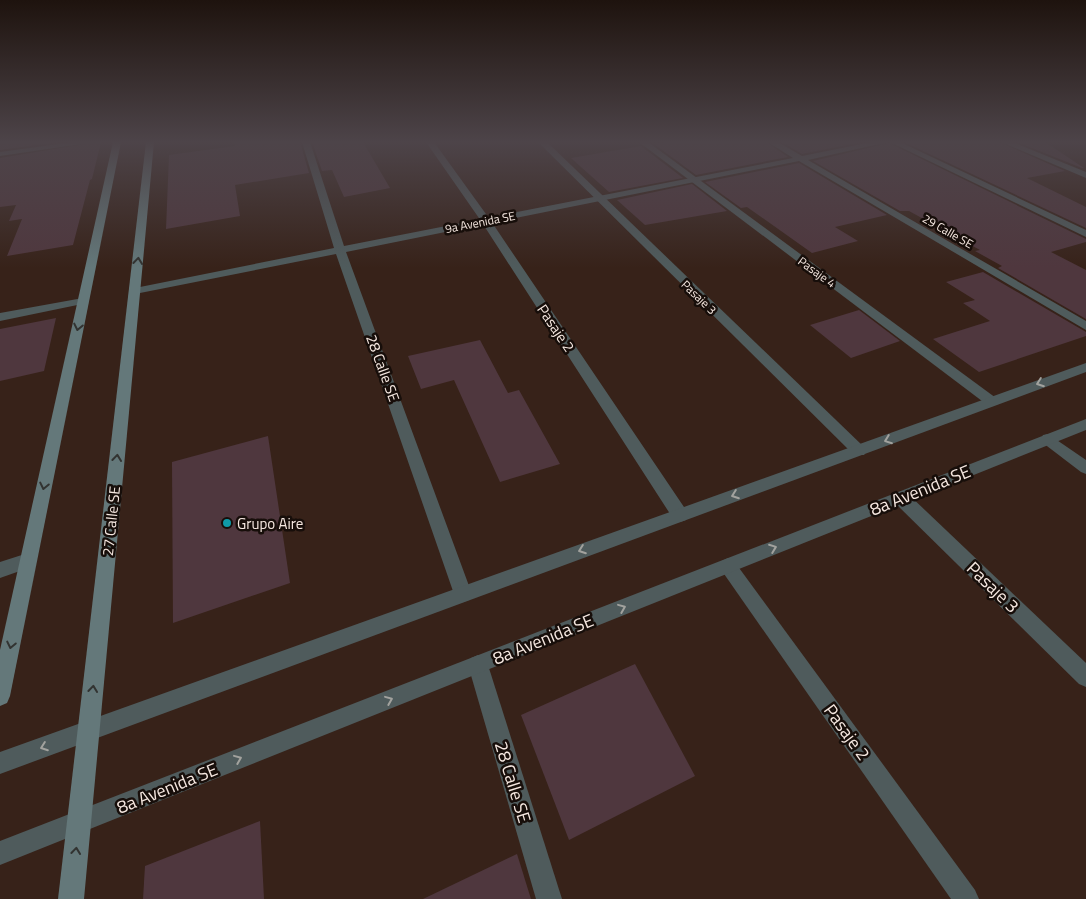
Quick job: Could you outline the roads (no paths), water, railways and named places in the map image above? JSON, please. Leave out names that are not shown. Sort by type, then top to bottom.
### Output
[{"type":"main road","points":[[0,696],[108,184]]},
{"type":"main road","name":"27 Calle SE","points":[[71,899],[146,184]]},
{"type":"street","name":"28 Calle SE","points":[[319,184],[340,250],[463,594]]},
{"type":"street","name":"Pasaje 2","points":[[460,184],[680,515]]},
{"type":"street","name":"Pasaje 3","points":[[583,184],[859,451]]},
{"type":"street","name":"9a Avenida SE","points":[[135,291],[672,184]]},
{"type":"street","name":"Pasaje 4","points":[[697,184],[991,401]]},
{"type":"street","name":"29 Calle SE","points":[[843,184],[1086,326]]},
{"type":"street","points":[[982,184],[1086,234]]},
{"type":"street","points":[[0,317],[83,301]]},
{"type":"street","points":[[0,763],[859,451],[1086,366]]},
{"type":"street","name":"8a Avenida SE","points":[[0,853],[1086,424]]},
{"type":"street","points":[[1048,440],[1086,468]]},
{"type":"street","name":"Pasaje 3","points":[[901,498],[1086,677]]},
{"type":"street","points":[[0,570],[28,561]]},
{"type":"street","name":"Pasaje 2","points":[[728,566],[966,899]]},
{"type":"street","name":"28 Calle SE","points":[[478,665],[549,899]]},
{"type":"place","name":"Grupo Aire","points":[[227,523]]}]
